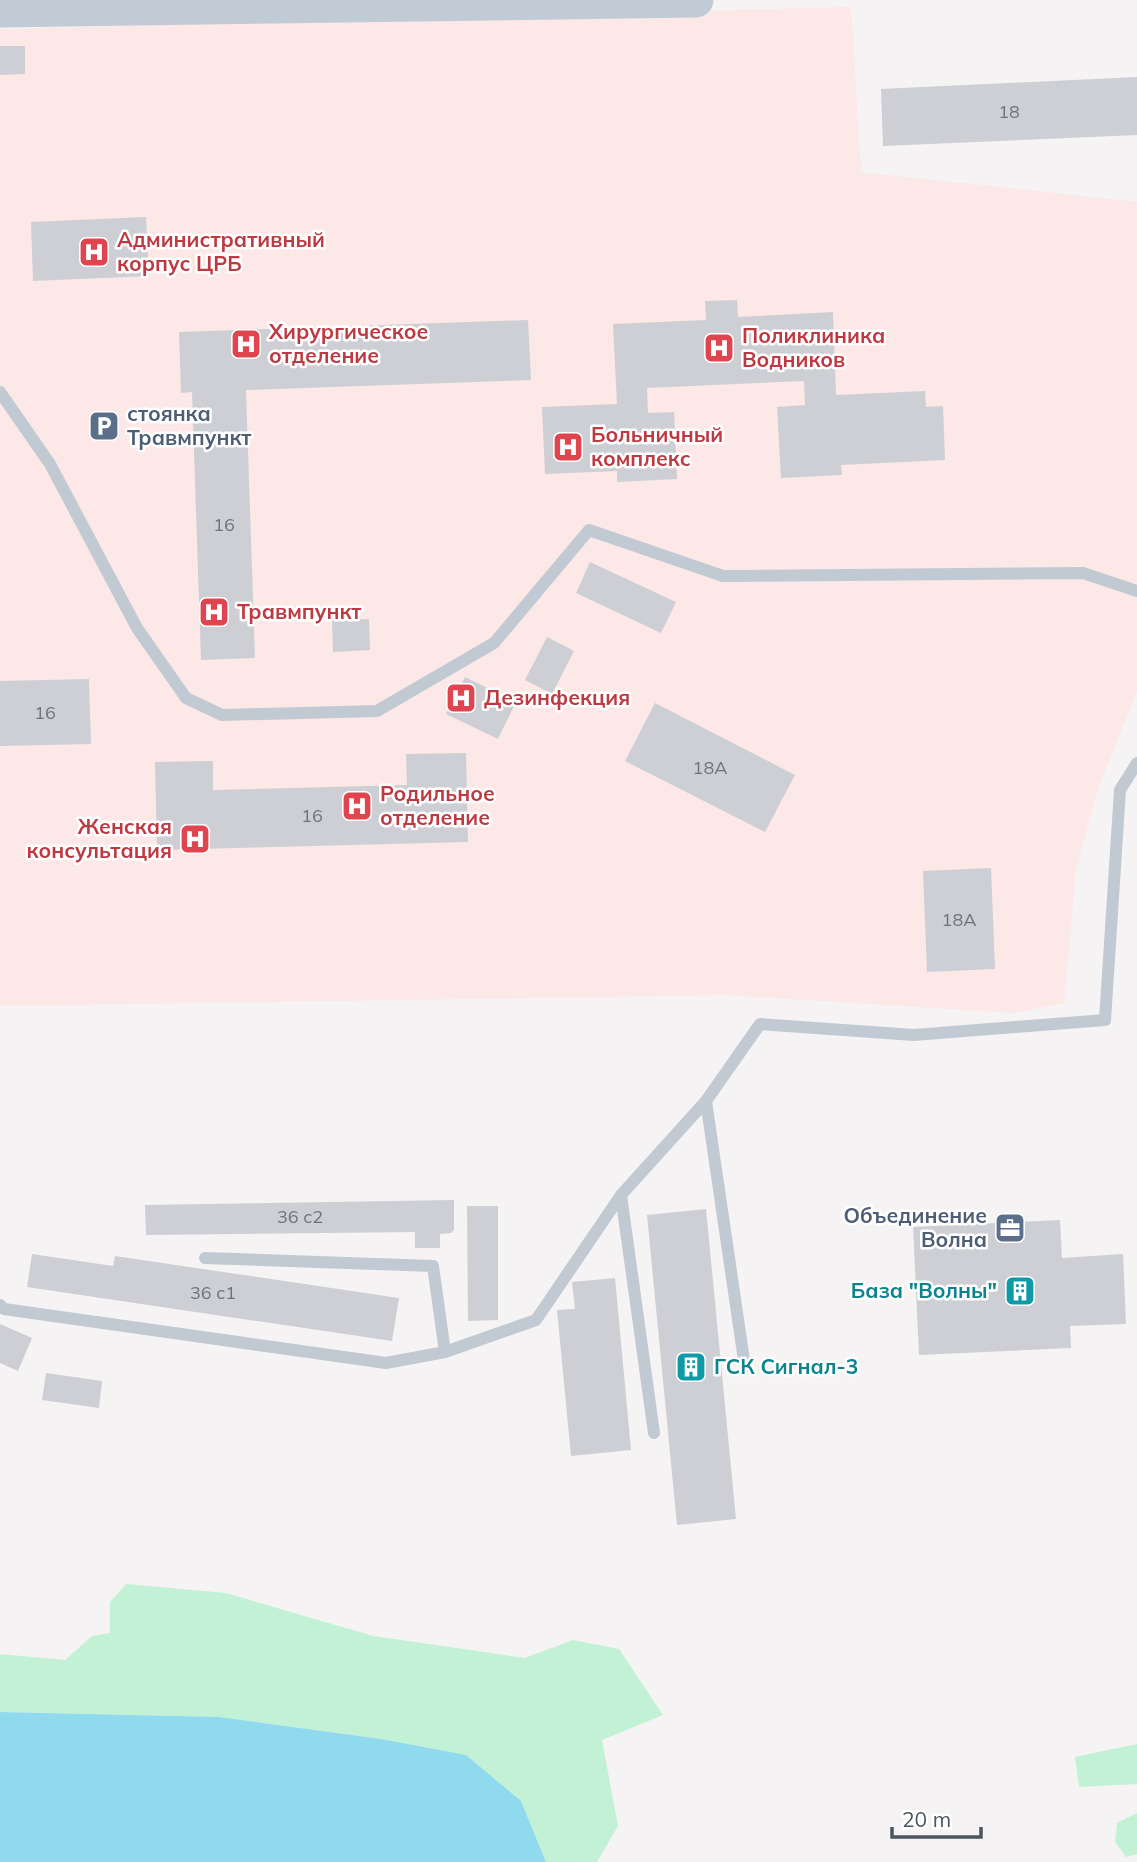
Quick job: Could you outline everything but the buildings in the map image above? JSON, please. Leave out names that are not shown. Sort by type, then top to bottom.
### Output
[{"type":"main road","points":[[0,10],[34,5],[696,0]]},
{"type":"lane","points":[[0,392],[50,464],[136,628],[186,698],[222,715],[377,711],[494,643],[589,530],[723,576],[1083,573],[1137,591]]},
{"type":"lane","points":[[0,1305],[4,1310],[386,1363],[445,1352],[536,1320],[621,1195],[706,1101],[760,1024],[914,1035],[1105,1020],[1120,790],[1137,763]]},
{"type":"lane","points":[[706,1101],[745,1367]]},
{"type":"lane","points":[[621,1195],[654,1433]]},
{"type":"lane","points":[[205,1258],[433,1266],[445,1352]]},
{"type":"shaded area","name":"Больничный комплекс","points":[[851,7],[861,172],[1137,202],[1137,691],[1099,786],[1076,868],[1064,1003],[1013,1013],[726,995],[0,1006],[0,29]]},
{"type":"green space","points":[[126,1584],[226,1593],[373,1636],[525,1658],[573,1640],[619,1649],[663,1715],[602,1740],[618,1826],[597,1862],[546,1862],[521,1801],[381,1739],[220,1717],[0,1712],[0,1654],[65,1660],[92,1636],[110,1633],[110,1602]]},
{"type":"green space","points":[[1137,1744],[1137,1784],[1079,1787],[1075,1757]]},
{"type":"green space","points":[[1137,1813],[1137,1854],[1126,1857],[1115,1842],[1117,1823]]},
{"type":"water","points":[[0,1712],[220,1717],[381,1739],[466,1755],[521,1801],[546,1862],[0,1862]]},
{"type":"place","name":"Административный корпус ЦРБ","points":[[94,252]]},
{"type":"place","name":"Хирургическое отделение","points":[[246,344]]},
{"type":"place","name":"Поликлиника Водников","points":[[719,348]]},
{"type":"place","name":"стоянка Травмпункт","points":[[104,426]]},
{"type":"place","name":"Больничный комплекс","points":[[568,447]]},
{"type":"place","name":"Травмпункт","points":[[214,612]]},
{"type":"place","name":"Дезинфекция","points":[[461,698]]},
{"type":"place","name":"Родильное отделение","points":[[357,806]]},
{"type":"place","name":"Женская консультация","points":[[195,839]]},
{"type":"place","name":"Объединение Волна","points":[[1010,1228]]},
{"type":"place","name":"База \"Волны\"","points":[[1020,1291]]},
{"type":"place","name":"ГСК Сигнал-3","points":[[691,1367]]}]
